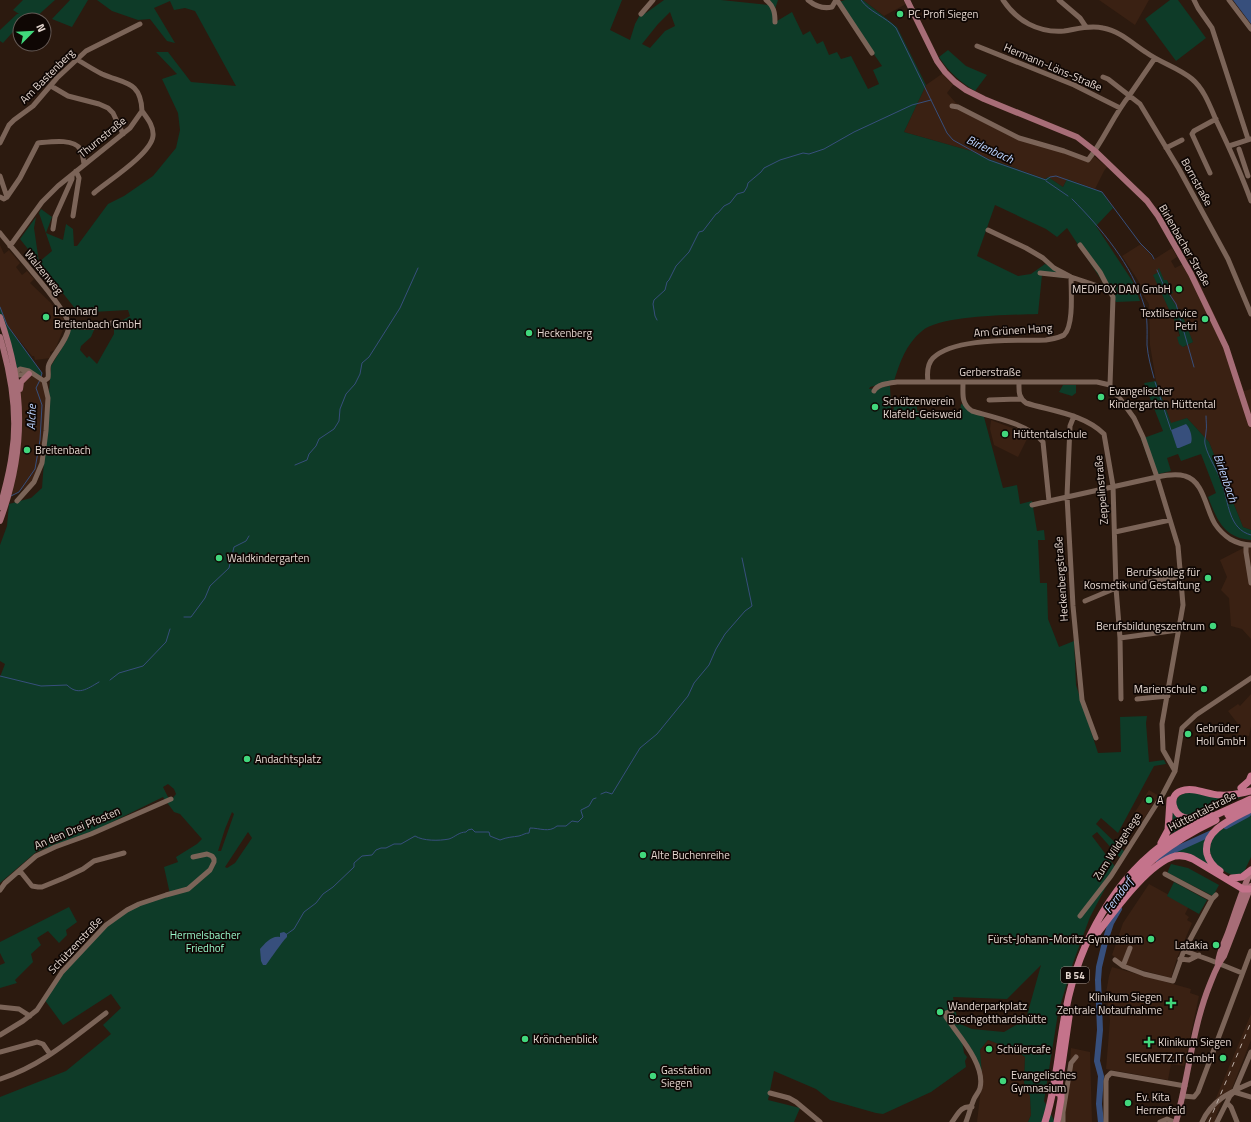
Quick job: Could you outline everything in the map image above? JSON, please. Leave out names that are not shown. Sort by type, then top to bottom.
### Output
[{"type":"highway","points":[[1242,788],[1249,781],[1251,776]]},
{"type":"highway","points":[[1156,850],[1166,835],[1172,792],[1181,786],[1192,785],[1222,791],[1251,786]]},
{"type":"highway","points":[[1223,812],[1193,818],[1183,818],[1178,814],[1173,806],[1173,798],[1175,794],[1182,790],[1194,790],[1221,795],[1251,791]]},
{"type":"highway","name":"Hüttentalstraße","points":[[1045,1122],[1054,1086],[1066,1008],[1074,978],[1085,946],[1100,916],[1134,869],[1156,850],[1184,831],[1251,798]]},
{"type":"highway","name":"Hüttentalstraße","points":[[1050,1122],[1061,1078],[1073,996],[1096,935],[1117,899],[1142,869],[1158,854],[1186,835],[1251,804]]},
{"type":"highway","points":[[1247,887],[1213,865],[1207,853],[1207,845],[1208,840],[1215,830],[1251,809]]},
{"type":"highway","points":[[1096,935],[1133,889],[1163,862],[1173,857],[1189,857],[1247,887]]},
{"type":"highway","points":[[1232,878],[1242,877],[1251,870]]},
{"type":"highway","name":"B 54","points":[[1057,1122],[1061,1099],[1061,1078]]},
{"type":"main road","name":"Birlenbacher Straße","points":[[907,0],[937,61],[955,82],[966,90],[984,99],[1070,134],[1082,141],[1095,151],[1147,201],[1191,274],[1226,347],[1251,424]]},
{"type":"main road","points":[[0,317],[9,346],[12,374],[13,412],[12,452],[5,498],[0,507]]},
{"type":"main road","points":[[0,337],[19,398]]},
{"type":"main road","points":[[0,521],[17,453],[21,382],[30,374]]},
{"type":"main road","points":[[1175,1122],[1183,1096],[1200,1011],[1218,963],[1219,954],[1247,887],[1251,870]]},
{"type":"street","points":[[641,14],[653,0]]},
{"type":"street","points":[[766,0],[774,9],[775,22]]},
{"type":"street","points":[[808,0],[818,6],[828,8],[832,7],[836,0],[872,53]]},
{"type":"street","points":[[1003,0],[1016,16],[1034,26],[1046,30],[1064,31],[1086,27],[1101,27],[1114,31],[1155,58],[1182,72],[1198,85],[1229,146],[1247,176]]},
{"type":"street","points":[[1059,0],[1080,18],[1086,27]]},
{"type":"street","points":[[1194,0],[1212,28],[1250,139],[1229,146]]},
{"type":"street","points":[[1229,0],[1251,29]]},
{"type":"street","name":"Am Bastenberg","points":[[0,143],[9,125],[33,106],[57,78],[82,55],[91,48],[140,24]]},
{"type":"street","name":"Hermann-Löns-Straße","points":[[977,46],[1074,84],[1120,108]]},
{"type":"street","points":[[952,106],[958,107],[1019,138],[1064,151],[1088,160],[1095,151],[1120,108],[1155,58]]},
{"type":"street","points":[[78,60],[103,74],[131,85],[137,90],[141,97],[142,110],[151,124],[153,135],[149,146],[136,159],[94,193]]},
{"type":"street","name":"Bornstraße","points":[[1103,77],[1130,95],[1140,104],[1186,182],[1228,258],[1251,314]]},
{"type":"street","points":[[51,86],[68,96],[99,104],[108,108],[115,117],[123,134]]},
{"type":"street","name":"Thurnstraße","points":[[10,246],[42,202],[84,164],[135,123],[142,110]]},
{"type":"street","points":[[1210,173],[1192,134],[1194,131],[1216,119]]},
{"type":"street","points":[[1166,148],[1182,140]]},
{"type":"street","points":[[7,198],[20,178],[38,143],[60,142],[76,144],[81,150],[84,164]]},
{"type":"street","points":[[1239,149],[1247,176],[1251,201]]},
{"type":"street","name":"Thurnstraße","points":[[73,216],[79,178],[76,171]]},
{"type":"street","points":[[53,229],[56,217],[72,179],[72,175]]},
{"type":"street","points":[[0,176],[7,198]]},
{"type":"street","points":[[0,197],[4,199],[7,198]]},
{"type":"street","points":[[988,230],[1026,248],[1043,258],[1054,268],[1071,277],[1110,290]]},
{"type":"street","name":"Walzenweg","points":[[0,233],[58,305],[66,316],[69,325]]},
{"type":"street","points":[[1080,245],[1097,267],[1113,297],[1110,385],[1112,392],[1118,396],[1134,418],[1143,437],[1178,546],[1183,605],[1162,724],[1163,750],[1175,770]]},
{"type":"street","points":[[1040,273],[1071,277]]},
{"type":"street","name":"Am Grünen Hang","points":[[928,382],[927,371],[932,359],[953,347],[980,342],[1046,340],[1064,334],[1069,328],[1070,320],[1071,277]]},
{"type":"street","points":[[44,381],[48,378],[48,365],[65,336],[69,325],[82,328],[97,328],[112,323]]},
{"type":"street","points":[[12,374],[30,374],[44,381]]},
{"type":"street","points":[[17,501],[34,482],[42,463],[48,398],[44,381]]},
{"type":"street","points":[[1019,382],[1020,399]]},
{"type":"street","name":"Gerberstraße","points":[[874,392],[876,388],[891,383],[1097,382],[1110,385]]},
{"type":"street","points":[[963,383],[964,401],[968,409],[1025,429],[1041,440],[1044,445],[1049,501]]},
{"type":"street","name":"Zeppelinstraße","points":[[989,400],[1020,399],[1026,403],[1074,416],[1104,434],[1112,486],[1115,532],[1121,699]]},
{"type":"street","name":"Heckenbergstraße","points":[[1074,416],[1070,426],[1067,496],[1073,606],[1082,700],[1096,738]]},
{"type":"street","points":[[1032,505],[1157,477],[1180,475],[1187,476],[1194,481],[1199,488],[1219,530],[1230,539],[1249,545],[1246,552],[1251,584]]},
{"type":"street","points":[[1115,532],[1170,520]]},
{"type":"street","points":[[1085,601],[1116,588],[1181,576]]},
{"type":"street","points":[[1120,638],[1178,630]]},
{"type":"street","name":"Zum Wildgehege","points":[[1080,916],[1111,876],[1163,794],[1175,770],[1182,728],[1196,715],[1251,678]]},
{"type":"street","points":[[1137,700],[1168,696]]},
{"type":"street","name":"An den Drei Pfosten","points":[[0,890],[36,856],[171,799]]},
{"type":"street","points":[[20,871],[32,886],[38,887],[64,878],[83,869],[94,861],[124,853]]},
{"type":"street","name":"Schützenstraße","points":[[0,1035],[37,1010],[62,972],[106,925],[127,910],[139,904],[188,889],[207,873],[214,862],[212,856],[207,854],[193,857]]},
{"type":"street","points":[[1115,960],[1123,966],[1144,974],[1174,981],[1180,959],[1214,897],[1165,874]]},
{"type":"street","points":[[1123,966],[1130,948]]},
{"type":"street","points":[[1185,951],[1242,973]]},
{"type":"street","points":[[1183,1096],[1194,1097],[1198,1092],[1251,951]]},
{"type":"street","points":[[1180,959],[1189,960],[1199,956]]},
{"type":"street","points":[[0,1007],[19,1009],[30,1016]]},
{"type":"street","points":[[952,1011],[946,1013],[946,1017],[959,1033],[970,1051],[979,1075],[980,1087],[966,1122]]},
{"type":"street","points":[[0,1079],[14,1075],[50,1054],[106,1013]]},
{"type":"street","points":[[0,1052],[37,1042],[43,1044],[50,1054]]},
{"type":"street","points":[[1217,1122],[1230,1096],[1234,1092],[1251,1052]]},
{"type":"street","points":[[1063,1122],[1063,1112],[1071,1063],[1076,1057]]},
{"type":"street","points":[[1106,1122],[1106,1077],[1110,1073],[1185,1086]]},
{"type":"street","points":[[1202,1122],[1214,1103],[1227,1093],[1251,1083]]},
{"type":"street","points":[[1234,1092],[1251,1097]]},
{"type":"street","points":[[770,1093],[789,1098],[802,1106],[820,1122]]},
{"type":"street","points":[[1227,1103],[1231,1107],[1237,1122]]},
{"type":"street","points":[[952,1122],[961,1109],[965,1107],[972,1107]]},
{"type":"street","points":[[1160,1122],[1167,1119],[1175,1122]]},
{"type":"shaded area","points":[[863,0],[904,0],[906,4],[884,16]]},
{"type":"shaded area","points":[[1099,0],[1149,0],[1135,25]]},
{"type":"shaded area","points":[[946,71],[956,81],[947,93],[956,103],[961,106],[1021,137],[1085,157],[1095,157],[1107,167],[1095,189],[1067,179],[1063,187],[1048,177],[1045,179],[971,151],[904,132],[926,85]]},
{"type":"shaded area","points":[[1141,244],[1151,255],[1153,260],[1172,248],[1177,257],[1171,261],[1175,268],[1189,261],[1224,335],[1244,391],[1251,389],[1251,530],[1243,527],[1209,442],[1187,418],[1171,424],[1156,381],[1150,345],[1149,304],[1144,296],[1139,282],[1122,256]],"holes":[[[1159,272],[1164,281],[1167,280],[1173,292],[1168,295],[1180,312],[1193,342],[1183,347],[1173,316],[1154,275]]]},
{"type":"shaded area","points":[[0,245],[4,254],[9,250],[20,263],[16,267],[22,275],[27,271],[34,279],[30,283],[51,303],[66,322],[55,350],[50,352],[51,358],[35,360],[34,356],[32,356],[7,325],[0,307]]},
{"type":"shaded area","points":[[32,373],[44,381],[48,398],[44,461],[35,482],[8,498],[20,385]]},
{"type":"shaded area","name":"Hüttentalschule","points":[[991,420],[1012,428],[1027,439],[1018,457],[994,445],[990,429]]},
{"type":"shaded area","points":[[1251,544],[1251,639],[1242,629],[1231,626],[1229,598],[1221,590],[1227,577],[1220,560]]},
{"type":"shaded area","points":[[1251,694],[1251,727],[1249,736],[1231,734],[1235,729],[1237,729],[1238,724],[1228,711],[1238,704],[1240,706]]},
{"type":"shaded area","name":"A","points":[[1149,790],[1159,796],[1144,818],[1135,812]]},
{"type":"shaded area","name":"Fürst-Johann-Moritz-Gymnasium","points":[[1149,884],[1189,906],[1185,914],[1189,917],[1187,920],[1192,923],[1177,958],[1171,978],[1127,966],[1112,955],[1123,923]]},
{"type":"shaded area","name":"Klinikum Siegen","points":[[1112,967],[1191,989],[1190,993],[1199,996],[1184,1066],[1171,1064],[1168,1080],[1106,1069],[1110,1020],[1106,993]]},
{"type":"shaded area","points":[[1251,1014],[1251,1040],[1231,1091],[1226,1092],[1216,1115],[1217,1118],[1215,1122],[1206,1122]]},
{"type":"shaded area","name":"Evangelisches Gymnasium","points":[[988,1040],[1015,1050],[1025,1057],[1024,1083],[1030,1095],[1031,1115],[1028,1122],[977,1122],[981,1088],[980,1050]]},
{"type":"shaded area","points":[[1071,1048],[1090,1052],[1092,1122],[1063,1122],[1069,1079]]},
{"type":"green space","points":[[23,0],[55,0],[42,12],[16,12],[13,10]]},
{"type":"green space","points":[[70,0],[88,0],[72,27],[52,19]]},
{"type":"green space","name":"Hermelsbacher Friedhof","points":[[97,0],[622,0],[610,30],[630,40],[635,24],[642,11],[646,13],[664,0],[721,0],[768,5],[765,0],[778,0],[775,9],[777,21],[792,12],[803,35],[810,31],[817,44],[823,41],[829,55],[837,52],[841,59],[851,56],[868,89],[879,84],[873,70],[882,66],[838,2],[845,0],[863,0],[897,27],[926,85],[904,132],[971,151],[1045,179],[1048,177],[1063,187],[1067,179],[1102,192],[1113,208],[1096,226],[1133,282],[1140,301],[1116,302],[1067,228],[1057,237],[1046,229],[995,205],[977,256],[1018,276],[1031,274],[1045,264],[1064,272],[1063,278],[1042,275],[1038,314],[960,319],[931,326],[922,331],[916,336],[901,360],[894,381],[870,387],[869,389],[890,386],[891,409],[894,410],[892,399],[917,399],[917,411],[960,412],[961,404],[968,406],[984,417],[1003,488],[1017,485],[1020,504],[1032,501],[1037,531],[1044,530],[1045,540],[1038,540],[1040,583],[1047,583],[1048,619],[1059,647],[1074,641],[1076,685],[1098,753],[1121,752],[1120,717],[1147,716],[1146,723],[1149,762],[1164,760],[1166,764],[1154,766],[1118,833],[1101,818],[1096,824],[1127,854],[1122,860],[1097,832],[1092,836],[1116,868],[1090,917],[1073,963],[1058,1013],[1044,1101],[1055,1122],[1028,1122],[1031,1115],[1030,1096],[1024,1083],[1025,1057],[1015,1050],[988,1040],[980,1050],[982,1075],[972,1050],[961,1034],[964,1053],[967,1057],[965,1061],[966,1067],[931,1092],[883,1114],[830,1100],[816,1089],[774,1071],[768,1100],[800,1108],[794,1122],[0,1122],[0,1097],[66,1071],[111,1034],[103,1025],[121,1008],[111,994],[63,1025],[44,999],[54,983],[97,934],[127,910],[170,894],[164,867],[178,862],[176,857],[197,844],[202,839],[180,814],[174,812],[163,797],[98,829],[36,852],[0,883],[0,677],[5,664],[0,661],[0,545],[7,526],[9,504],[31,498],[42,488],[51,366],[68,338],[70,328],[94,330],[91,337],[81,346],[80,350],[87,358],[89,356],[97,364],[114,334],[114,323],[130,316],[128,310],[92,312],[81,316],[20,239],[36,217],[34,228],[39,262],[52,251],[39,213],[41,209],[52,217],[46,233],[63,240],[66,224],[73,229],[74,246],[77,246],[108,204],[124,196],[153,176],[176,148],[180,130],[178,113],[162,79],[177,74],[156,52],[168,52],[191,82],[236,86],[195,11],[185,8],[174,10],[170,1],[154,8],[175,43],[167,41],[150,19],[138,20],[112,11]],"holes":[[[670,12],[675,26],[665,31],[650,48],[642,44]],[[168,784],[174,789],[176,794],[172,799],[168,797],[163,787]],[[232,812],[234,814],[221,851],[218,851]],[[248,832],[252,838],[235,863],[227,868],[225,867]],[[1041,965],[1026,1019],[1004,1032],[972,1029],[958,1023],[953,997],[1007,999]]]},
{"type":"green space","points":[[1170,0],[1178,0],[1206,38],[1176,61],[1145,19]]},
{"type":"green space","points":[[12,19],[12,33],[3,43],[0,41],[0,30]]},
{"type":"green space","points":[[948,50],[966,66],[987,75],[975,91],[955,76],[939,57]]},
{"type":"green space","points":[[1159,268],[1164,280],[1167,280],[1173,293],[1169,295],[1181,312],[1193,342],[1183,347],[1179,344],[1177,337],[1180,336],[1173,316],[1153,275],[1159,272]]},
{"type":"green space","points":[[0,307],[7,325],[42,373],[40,379],[35,375],[17,370],[0,315]]},
{"type":"green space","points":[[1156,381],[1171,423],[1187,418],[1209,442],[1243,527],[1251,530],[1251,540],[1234,536],[1228,532],[1218,520],[1208,497],[1216,493],[1201,454],[1181,461],[1178,454],[1167,458],[1171,471],[1154,475],[1141,439],[1163,431],[1144,383]]},
{"type":"green space","points":[[1063,385],[1076,385],[1076,393],[1072,396],[1059,392]]},
{"type":"green space","points":[[1191,792],[1207,796],[1243,796],[1223,806],[1192,816],[1181,812],[1175,804],[1181,795]]},
{"type":"green space","points":[[1172,812],[1193,821],[1171,834],[1173,827]]},
{"type":"green space","points":[[1251,813],[1251,857],[1244,872],[1235,876],[1215,864],[1210,851],[1211,843],[1213,837],[1217,833],[1235,821]]},
{"type":"green space","points":[[1206,837],[1209,865],[1188,853],[1173,852]]},
{"type":"green space","points":[[1171,864],[1188,868],[1219,885],[1213,896],[1168,873]]},
{"type":"green space","points":[[1174,882],[1207,900],[1199,914],[1167,896]]},
{"type":"green space","points":[[69,907],[77,922],[66,930],[67,935],[59,943],[48,931],[37,938],[41,945],[31,954],[33,962],[15,980],[17,983],[0,988],[0,965],[5,963],[0,953],[0,942]]},
{"type":"water","points":[[1233,0],[1251,0],[1251,24]]},
{"type":"water","points":[[1186,424],[1191,433],[1191,443],[1177,448],[1171,430]]},
{"type":"water","points":[[284,932],[287,934],[287,937],[266,965],[263,965],[261,961],[260,949],[269,940],[274,937],[280,937],[280,933]]},
{"type":"waterway","name":"Birlenbach","points":[[861,0],[868,8],[896,28],[947,133],[953,140],[989,160],[1046,180],[1050,177],[1056,176],[1102,192],[1140,243],[1154,259]]},
{"type":"waterway","points":[[657,320],[653,304],[654,300],[665,290],[667,282],[676,266],[689,252],[699,232],[703,231],[716,214],[724,206],[730,203],[737,194],[744,192],[748,183],[764,168],[780,160],[803,153],[809,154],[824,149],[854,132],[912,105],[931,100]]},
{"type":"waterway","points":[[1046,181],[1068,196]]},
{"type":"waterway","points":[[1072,199],[1094,222],[1114,248],[1124,262],[1139,290],[1146,315],[1147,349],[1154,378]]},
{"type":"waterway","points":[[295,465],[307,460],[309,454],[316,446],[319,439],[334,429],[339,421],[340,409],[346,394],[355,384],[360,374],[362,363],[369,357],[400,308],[418,268]]},
{"type":"waterway","name":"Birlenbach","points":[[1157,270],[1164,286],[1176,304],[1194,367]]},
{"type":"waterway","name":"Alche","points":[[0,307],[7,325],[42,373],[41,377]]},
{"type":"waterway","name":"Alche","points":[[11,496],[19,492],[35,469],[40,440],[42,405],[36,388],[40,380]]},
{"type":"waterway","points":[[1155,382],[1171,430]]},
{"type":"waterway","name":"Birlenbach","points":[[1206,416],[1205,444],[1220,479],[1230,514],[1238,527],[1243,532],[1251,535]]},
{"type":"waterway","points":[[184,617],[191,617],[205,598],[210,586],[229,568],[234,547],[246,541],[249,536]]},
{"type":"waterway","points":[[601,794],[606,792],[612,794],[640,748],[657,734],[688,696],[694,683],[709,665],[725,634],[745,611],[752,606],[742,558]]},
{"type":"waterway","points":[[110,680],[119,673],[143,666],[166,642],[170,629]]},
{"type":"waterway","points":[[0,676],[41,686],[67,685],[79,691],[87,689],[99,682]]},
{"type":"waterway","points":[[287,934],[294,929],[304,912],[316,903],[323,894],[333,887],[354,867],[354,863],[362,856],[372,855],[376,850],[386,848],[394,844],[401,844],[415,836],[427,840],[445,840],[472,829],[475,832],[489,832],[490,836],[500,840],[529,833],[530,828],[548,830],[557,826],[566,826],[572,821],[578,822],[583,817],[581,810],[589,806],[593,799],[596,798]]},
{"type":"waterway","name":"Ferndorf","points":[[1226,826],[1248,814]]},
{"type":"waterway","name":"Ferndorf","points":[[1159,861],[1170,852],[1214,832]]},
{"type":"waterway","name":"Ferndorf","points":[[1101,1122],[1099,1104],[1101,1076],[1097,1061],[1100,1030],[1098,980],[1099,967],[1111,923],[1119,909]]},
{"type":"railway","points":[[1209,1122],[1251,1022]]},
{"type":"place","name":"PC Profi Siegen","points":[[900,14]]},
{"type":"place","name":"MEDIFOX DAN GmbH","points":[[1179,289]]},
{"type":"place","name":"Leonhard Breitenbach GmbH","points":[[46,317]]},
{"type":"place","name":"Textilservice Petri","points":[[1205,319]]},
{"type":"place","name":"Heckenberg","points":[[529,333]]},
{"type":"place","name":"Evangelischer Kindergarten Hüttental","points":[[1101,397]]},
{"type":"place","name":"Schützenverein Klafeld-Geisweid","points":[[875,407]]},
{"type":"place","name":"Hüttentalschule","points":[[1005,434]]},
{"type":"place","name":"Breitenbach","points":[[27,450]]},
{"type":"place","name":"Waldkindergarten","points":[[219,558]]},
{"type":"place","name":"Berufskolleg für Kosmetik und Gestaltung","points":[[1208,578]]},
{"type":"place","name":"Berufsbildungszentrum","points":[[1213,626]]},
{"type":"place","name":"Marienschule","points":[[1204,689]]},
{"type":"place","name":"Gebrüder Holl GmbH","points":[[1188,734]]},
{"type":"place","name":"Andachtsplatz","points":[[247,759]]},
{"type":"place","name":"A","points":[[1149,800]]},
{"type":"place","name":"Alte Buchenreihe","points":[[643,855]]},
{"type":"place","name":"Fürst-Johann-Moritz-Gymnasium","points":[[1151,939]]},
{"type":"place","name":"Latakia","points":[[1216,945]]},
{"type":"place","name":"Klinikum Siegen Zentrale Notaufnahme","points":[[1171,1003]]},
{"type":"place","name":"Wanderparkplatz Boschgotthardshütte","points":[[940,1012]]},
{"type":"place","name":"Krönchenblick","points":[[525,1039]]},
{"type":"place","name":"Klinikum Siegen","points":[[1149,1042]]},
{"type":"place","name":"Schülercafe","points":[[989,1049]]},
{"type":"place","name":"SIEGNETZ.IT GmbH","points":[[1223,1058]]},
{"type":"place","name":"Gasstation Siegen","points":[[653,1076]]},
{"type":"place","name":"Evangelisches Gymnasium","points":[[1003,1081]]},
{"type":"place","name":"Ev. Kita Herrenfeld","points":[[1128,1103]]}]
